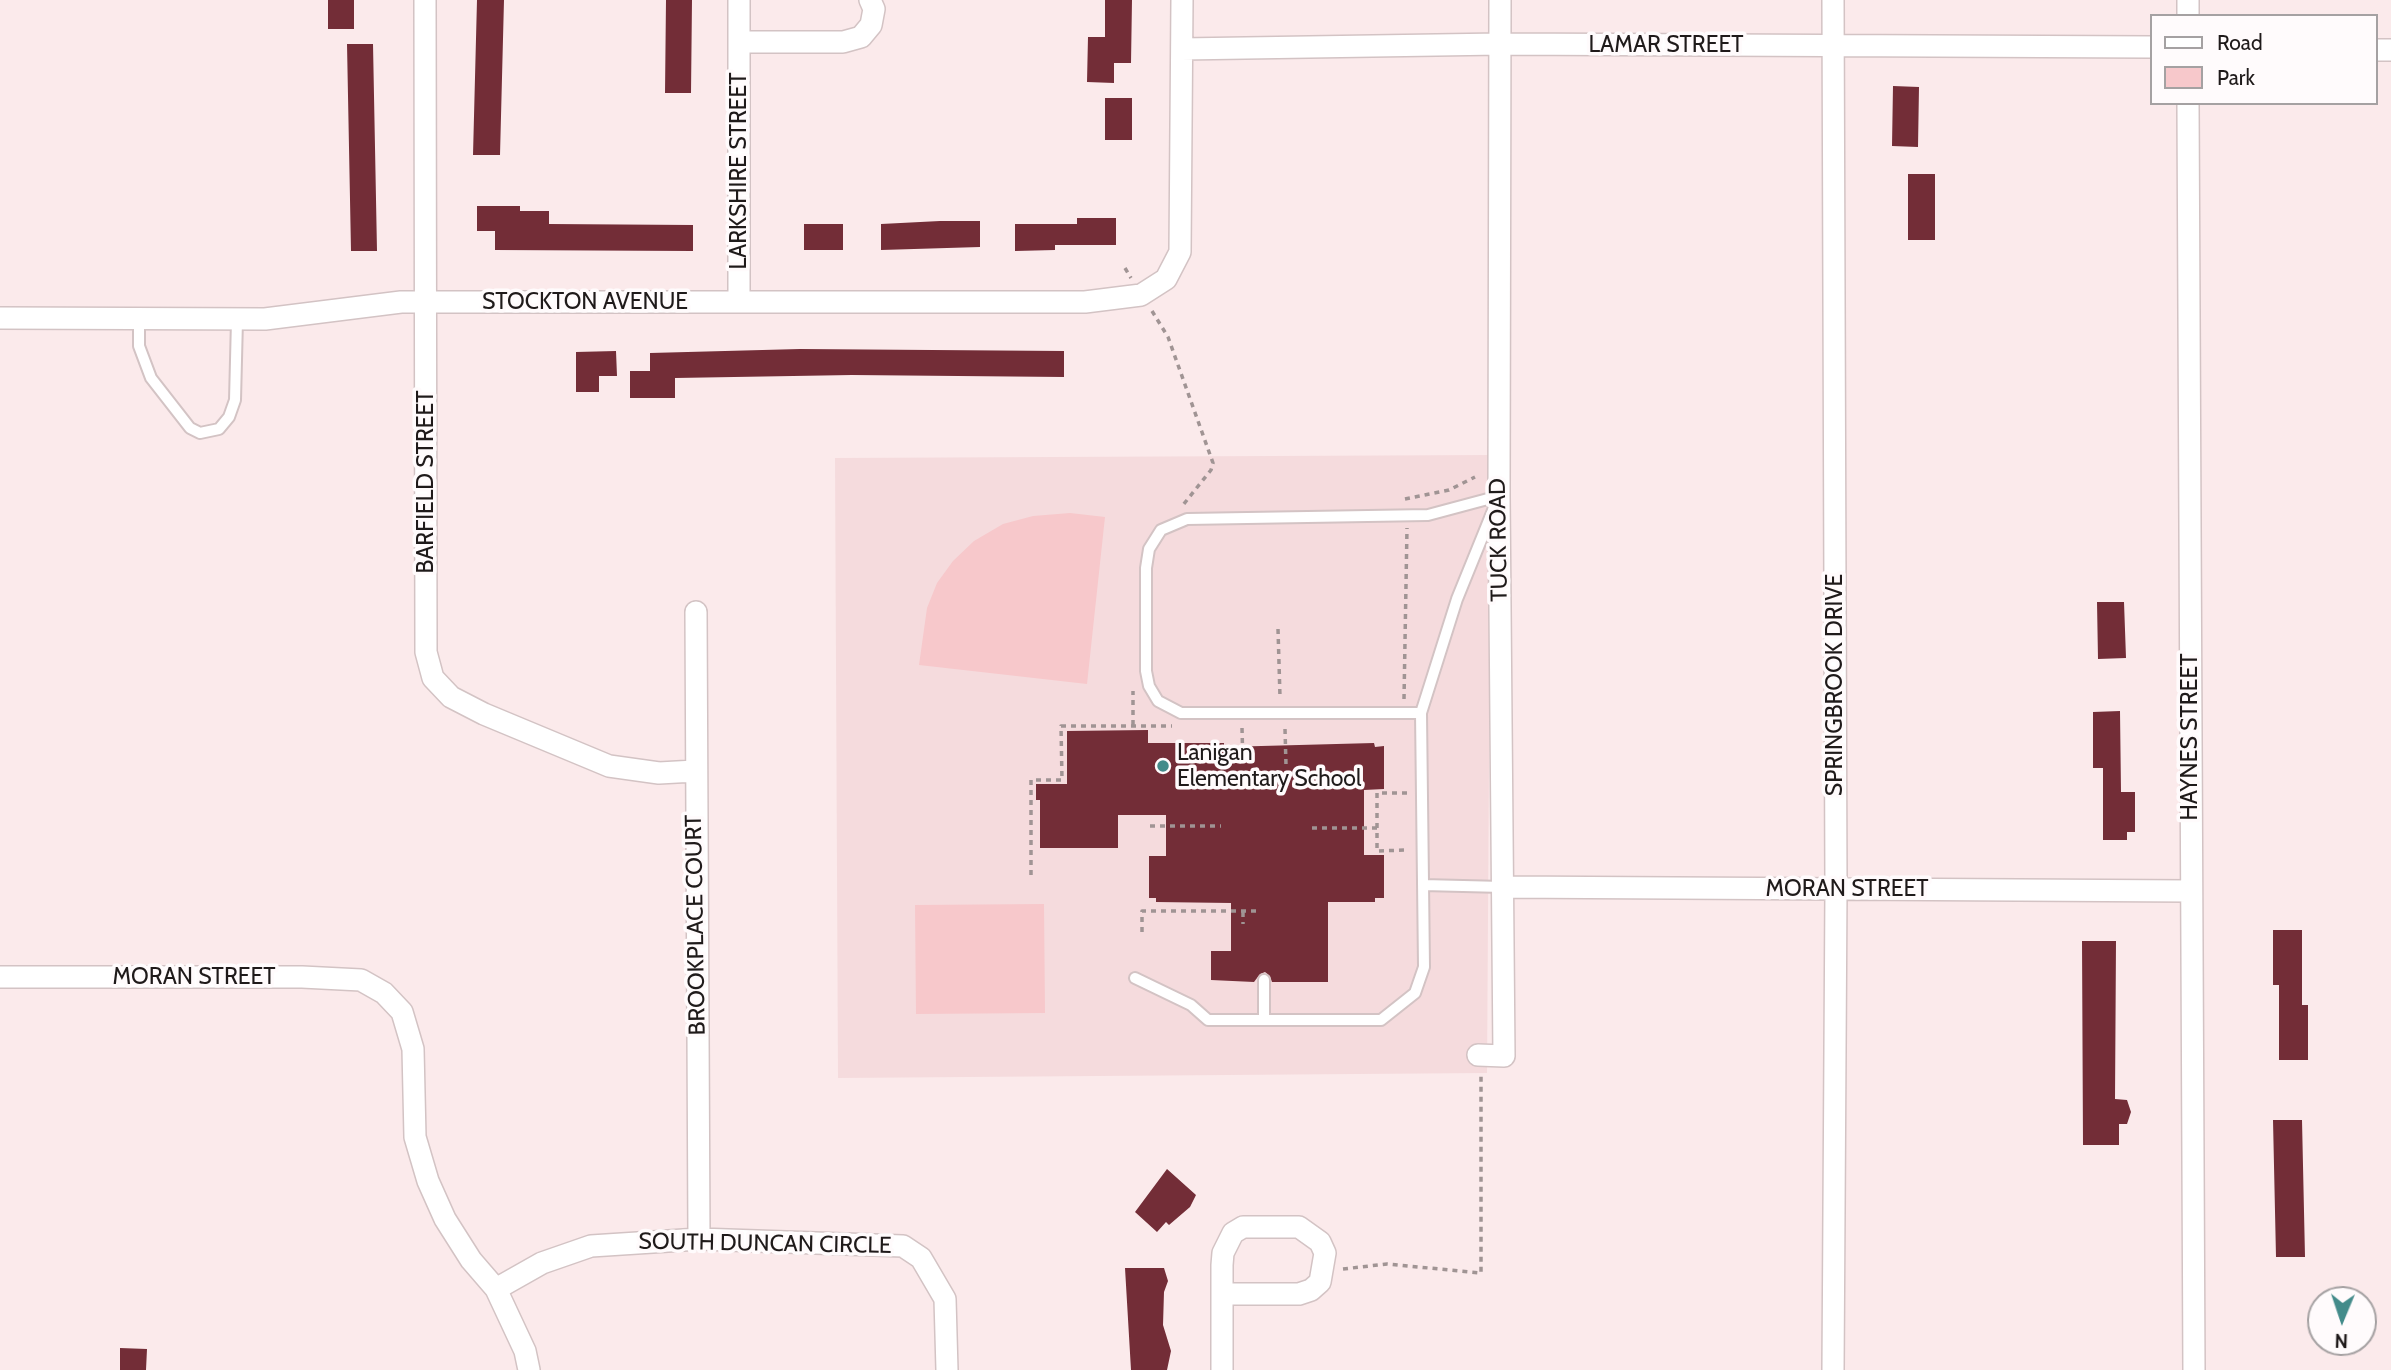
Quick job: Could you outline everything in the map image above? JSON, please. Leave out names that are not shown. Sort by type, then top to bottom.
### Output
[{"type":"street","name":"BARFIELD STREET","points":[[425,0],[426,652],[433,678],[451,697],[484,714],[608,766],[659,773],[695,771]]},
{"type":"street","name":"LARKSHIRE STREET","points":[[739,0],[739,301]]},
{"type":"street","name":"LARKSHIRE STREET","points":[[739,42],[843,42],[861,37],[871,25],[874,9],[870,0]]},
{"type":"street","points":[[1182,0],[1182,49]]},
{"type":"street","name":"TUCK ROAD","points":[[1480,1055],[1504,1056],[1499,496],[1500,0]]},
{"type":"street","name":"SPRINGBROOK DRIVE","points":[[1833,0],[1836,889],[1833,1370]]},
{"type":"street","name":"LAMAR STREET","points":[[1182,49],[1500,44],[2150,47]]},
{"type":"street","name":"STOCKTON AVENUE","points":[[0,318],[265,319],[380,304],[426,302],[1085,302],[1141,295],[1166,279],[1180,252],[1182,49]]},
{"type":"street","name":"HAYNES STREET","points":[[2188,105],[2194,1370]]},
{"type":"street","name":"BROOKPLACE COURT","points":[[696,612],[699,1239]]},
{"type":"street","name":"MORAN STREET","points":[[1503,887],[2190,891]]},
{"type":"street","name":"MORAN STREET","points":[[0,976],[361,979],[384,993],[402,1012],[413,1049],[415,1137],[428,1181],[445,1219],[471,1260],[496,1289]]},
{"type":"street","points":[[1222,1294],[1299,1294],[1320,1282],[1325,1253],[1311,1234],[1299,1227],[1243,1227],[1233,1233],[1223,1253],[1222,1294],[1222,1370]]},
{"type":"street","name":"SOUTH DUNCAN CIRCLE","points":[[496,1289],[542,1264],[591,1246],[699,1239],[903,1246],[921,1258],[945,1299],[947,1370]]},
{"type":"street","points":[[496,1289],[525,1350],[529,1370]]},
{"type":"lane","points":[[139,319],[139,346],[151,378],[190,428],[211,433],[229,417],[235,400],[237,320]]},
{"type":"lane","points":[[1421,713],[1181,713],[1158,701],[1149,687],[1146,671],[1146,568],[1149,549],[1161,530],[1187,519],[1428,515],[1499,496]]},
{"type":"lane","points":[[1135,978],[1191,1005],[1208,1020],[1381,1020],[1415,993],[1424,967],[1421,713],[1457,599],[1499,496]]},
{"type":"lane","points":[[1423,885],[1503,887]]},
{"type":"lane","points":[[1264,980],[1264,1020]]},
{"type":"path","points":[[1125,268],[1168,337],[1212,456],[1211,470],[1183,506],[1196,505]]},
{"type":"path","points":[[1399,501],[1449,490],[1475,477]]},
{"type":"path","points":[[1404,713],[1409,498]]},
{"type":"path","points":[[1133,687],[1133,726]]},
{"type":"path","points":[[1031,875],[1031,780],[1062,780],[1061,726],[1174,726]]},
{"type":"path","points":[[1228,726],[1253,726]]},
{"type":"path","points":[[1242,726],[1243,766]]},
{"type":"path","points":[[1274,726],[1285,726]]},
{"type":"path","points":[[1407,782],[1407,805]]},
{"type":"path","points":[[1407,793],[1377,791],[1377,853],[1408,852],[1408,840]]},
{"type":"path","points":[[1150,826],[1221,826]]},
{"type":"path","points":[[1312,828],[1377,828]]},
{"type":"path","points":[[1142,932],[1142,911],[1259,911]]},
{"type":"path","points":[[1242,911],[1243,924]]},
{"type":"path","points":[[1323,1272],[1387,1264],[1481,1273],[1480,1055]]},
{"type":"shaded area","name":"Lanigan Elementary School","points":[[1491,455],[1487,1073],[838,1078],[835,458]]},
{"type":"green space","points":[[1070,513],[1105,517],[1087,684],[919,665],[927,608],[937,583],[953,561],[974,541],[1003,524],[1033,516]]},
{"type":"green space","points":[[1044,904],[1045,1013],[916,1014],[915,905]]},
{"type":"building","points":[[328,0],[354,0],[354,29],[328,29]]},
{"type":"building","points":[[477,0],[504,0],[500,155],[473,155]]},
{"type":"building","points":[[666,0],[692,0],[691,93],[665,93]]},
{"type":"building","points":[[1105,0],[1132,0],[1131,63],[1114,63],[1114,83],[1087,82],[1088,37],[1105,37]]},
{"type":"building","points":[[347,44],[373,44],[377,251],[351,251]]},
{"type":"building","points":[[1893,86],[1919,87],[1918,147],[1892,146]]},
{"type":"building","points":[[1105,98],[1132,98],[1132,140],[1105,140]]},
{"type":"building","points":[[1908,174],[1935,174],[1935,240],[1908,240]]},
{"type":"building","points":[[477,206],[520,206],[520,211],[549,211],[549,224],[693,225],[693,251],[495,250],[495,231],[477,231]]},
{"type":"building","points":[[1077,218],[1116,218],[1116,245],[1055,245],[1055,250],[1015,251],[1015,224],[1077,224]]},
{"type":"building","points":[[980,221],[980,247],[881,250],[881,224]]},
{"type":"building","points":[[804,224],[843,224],[843,250],[804,250]]},
{"type":"building","points":[[800,349],[1064,351],[1064,377],[852,375],[675,378],[675,398],[630,398],[630,371],[650,371],[650,353]]},
{"type":"building","points":[[616,351],[617,376],[599,376],[599,392],[576,392],[576,352]]},
{"type":"building","points":[[2097,602],[2124,602],[2126,658],[2098,659]]},
{"type":"building","points":[[2120,711],[2121,792],[2135,792],[2135,832],[2127,832],[2127,840],[2103,840],[2103,768],[2093,768],[2093,712]]},
{"type":"building","name":"Lanigan Elementary School","points":[[1148,730],[1148,743],[1224,743],[1224,747],[1374,743],[1375,747],[1384,746],[1384,789],[1364,790],[1364,855],[1384,855],[1384,898],[1375,898],[1375,902],[1328,902],[1328,982],[1272,982],[1265,972],[1254,982],[1211,980],[1211,951],[1231,951],[1231,903],[1156,902],[1156,898],[1149,898],[1149,856],[1166,856],[1166,815],[1118,815],[1118,848],[1040,848],[1040,800],[1036,800],[1036,784],[1067,784],[1067,731]]},
{"type":"building","points":[[2273,930],[2302,930],[2302,1005],[2308,1005],[2308,1060],[2279,1060],[2279,985],[2273,985]]},
{"type":"building","points":[[2082,941],[2116,941],[2115,1099],[2127,1100],[2131,1112],[2127,1124],[2119,1124],[2119,1145],[2083,1145]]},
{"type":"building","points":[[2273,1120],[2302,1120],[2305,1257],[2276,1257]]},
{"type":"building","points":[[1167,1169],[1196,1195],[1190,1207],[1169,1225],[1166,1222],[1157,1232],[1135,1212]]},
{"type":"building","points":[[1125,1268],[1164,1268],[1168,1281],[1164,1292],[1163,1325],[1171,1351],[1167,1370],[1131,1370]]},
{"type":"building","points":[[120,1348],[147,1349],[146,1370],[120,1370]]},
{"type":"place","name":"Lanigan Elementary School","points":[[1163,766]]}]
